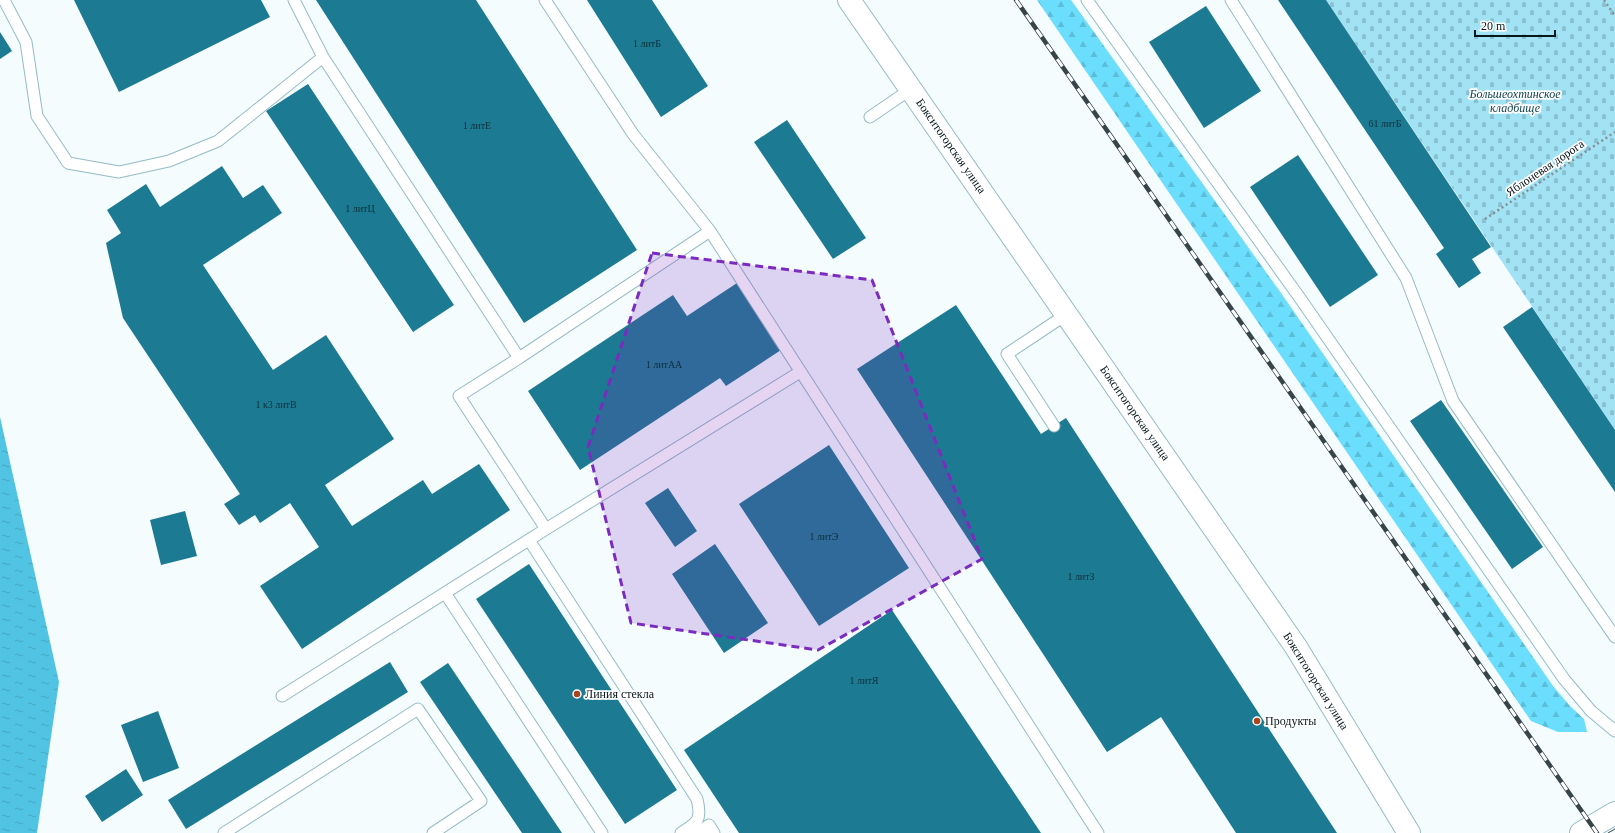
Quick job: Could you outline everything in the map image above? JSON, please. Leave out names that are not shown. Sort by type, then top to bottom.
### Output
[{"type":"street","name":"Бокситогорская улица","points":[[850,0],[1296,647],[1409,833]]},
{"type":"street","points":[[1580,833],[1615,813]]},
{"type":"lane","points":[[4,0],[26,42],[37,116],[68,164],[118,172],[169,160],[218,141],[323,57]]},
{"type":"lane","points":[[294,0],[323,57],[519,358]]},
{"type":"lane","points":[[545,0],[633,134],[710,231],[1098,833]]},
{"type":"lane","points":[[1087,0],[1306,307],[1564,679],[1591,711],[1615,731]]},
{"type":"lane","points":[[1231,0],[1406,278],[1453,401],[1615,637]]},
{"type":"lane","points":[[870,117],[911,89]]},
{"type":"lane","points":[[546,529],[459,396],[519,358],[710,231]]},
{"type":"lane","points":[[1054,426],[1007,354],[1067,314]]},
{"type":"lane","points":[[282,696],[546,529],[800,372]]},
{"type":"lane","points":[[529,540],[698,799],[700,813],[695,824],[681,833]]},
{"type":"lane","points":[[445,593],[602,833]]},
{"type":"lane","points":[[224,833],[418,709],[481,801],[433,833]]},
{"type":"lane","points":[[696,833],[709,825],[714,833]]},
{"type":"path","points":[[1604,0],[1615,16]]},
{"type":"path","name":"Яблоневая дорога","points":[[1485,219],[1615,132]]},
{"type":"highlighted area","points":[[652,253],[872,280],[982,559],[818,650],[631,623],[588,447]]},
{"type":"green space","points":[[1037,0],[1071,0],[1281,293],[1553,686],[1570,706],[1584,719],[1587,732],[1558,732],[1531,721]]},
{"type":"green space","name":"Большеохтинское кладбище","points":[[1326,0],[1615,0],[1615,430]]},
{"type":"water","points":[[0,417],[59,682],[37,833],[0,833]]},
{"type":"building","points":[[74,0],[261,0],[270,17],[119,92]]},
{"type":"building","points":[[316,0],[476,0],[637,250],[524,323]]},
{"type":"building","points":[[587,0],[652,0],[708,86],[661,117]]},
{"type":"building","points":[[1278,0],[1326,0],[1491,247],[1472,259],[1481,273],[1459,288],[1436,254],[1444,248]]},
{"type":"building","points":[[1206,6],[1261,91],[1204,128],[1149,42]]},
{"type":"building","points":[[0,32],[12,51],[0,59]]},
{"type":"building","points":[[308,84],[454,305],[413,332],[266,111]]},
{"type":"building","points":[[787,120],[866,238],[833,259],[754,142]]},
{"type":"building","points":[[1298,155],[1378,275],[1330,307],[1250,187]]},
{"type":"building","points":[[222,166],[243,198],[263,185],[282,213],[203,265],[273,370],[326,335],[394,439],[325,485],[352,526],[423,480],[432,494],[479,464],[510,510],[302,649],[260,586],[319,547],[290,503],[260,523],[255,515],[239,525],[224,504],[240,494],[123,318],[106,243],[121,233],[107,210],[146,184],[160,207]]},
{"type":"building","points":[[737,283],[781,350],[726,386],[720,378],[580,470],[528,391],[673,295],[687,316]]},
{"type":"building","points":[[956,305],[1041,434],[1066,418],[1337,833],[1236,833],[1161,717],[1107,752],[857,369]]},
{"type":"building","points":[[1532,307],[1615,430],[1615,492],[1503,327]]},
{"type":"building","points":[[1441,400],[1543,547],[1512,569],[1410,421]]},
{"type":"building","points":[[829,445],[909,568],[819,626],[739,504]]},
{"type":"building","points":[[668,488],[697,531],[675,547],[645,503]]},
{"type":"building","points":[[185,511],[197,556],[161,565],[150,520]]},
{"type":"building","points":[[715,544],[768,623],[724,653],[672,574]]},
{"type":"building","name":"Линия стекла","points":[[529,564],[677,790],[625,824],[476,599]]},
{"type":"building","points":[[892,610],[1041,833],[739,833],[684,750]]},
{"type":"building","points":[[390,662],[408,692],[186,829],[168,800]]},
{"type":"building","points":[[448,663],[562,833],[522,833],[420,682]]},
{"type":"building","points":[[158,711],[179,768],[143,782],[121,725]]},
{"type":"building","points":[[126,769],[143,795],[102,822],[85,796]]},
{"type":"tram line","points":[[1608,833],[1615,829]]},
{"type":"railway","points":[[1016,0],[1597,833]]},
{"type":"place","name":"Линия стекла","points":[[577,694]]},
{"type":"place","name":"Продукты","points":[[1257,721]]}]
